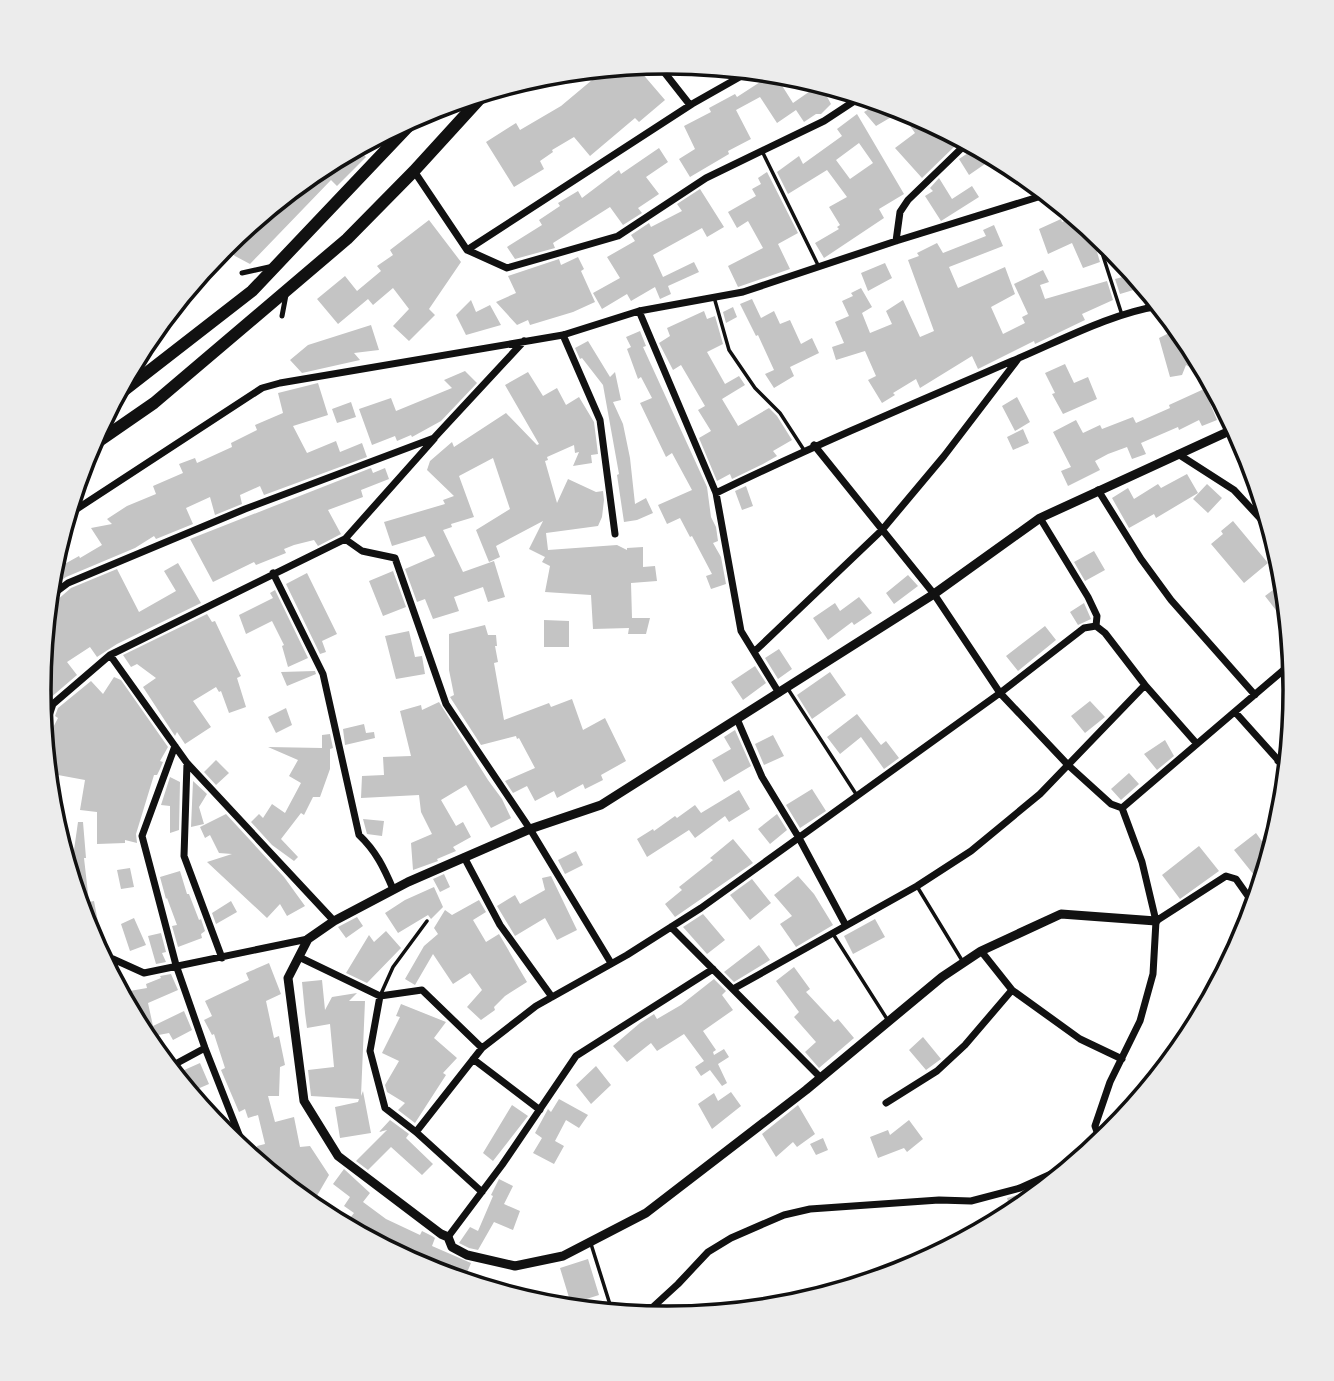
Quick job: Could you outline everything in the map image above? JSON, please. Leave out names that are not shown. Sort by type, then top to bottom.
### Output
[{"type":"highway","points":[[106,436],[154,403],[347,239],[475,105]]},
{"type":"highway","points":[[132,384],[251,291],[390,140]]},
{"type":"street","points":[[666,74],[690,105]]},
{"type":"street","points":[[467,250],[690,105],[736,79]]},
{"type":"street","points":[[414,171],[467,250],[507,268],[618,236],[706,178],[824,121],[852,103]]},
{"type":"street","points":[[896,241],[900,212],[908,200],[961,149]]},
{"type":"street","points":[[79,508],[262,388],[563,335],[639,311],[743,292],[1036,198]]},
{"type":"street","points":[[242,273],[276,266]]},
{"type":"street","points":[[282,316],[287,290]]},
{"type":"street","points":[[716,493],[814,445],[1122,315],[1150,307]]},
{"type":"street","points":[[639,311],[716,493],[741,631],[783,690]]},
{"type":"street","points":[[563,335],[600,420],[615,534]]},
{"type":"street","points":[[51,709],[53,705],[110,655],[345,539],[525,340]]},
{"type":"street","points":[[754,652],[882,530],[944,456],[1018,359]]},
{"type":"street","points":[[113,958],[144,973],[307,939],[334,920],[393,889],[530,829],[601,805],[934,594],[1040,518],[1226,432]]},
{"type":"street","points":[[60,589],[68,583],[245,509],[434,438]]},
{"type":"street","points":[[814,445],[934,594],[1000,693],[1068,765],[1111,804],[1122,808],[1142,862],[1156,921],[1153,974],[1140,1021],[1110,1082],[1095,1126],[1097,1132]]},
{"type":"street","points":[[1178,454],[1234,490],[1258,515]]},
{"type":"street","points":[[1098,490],[1163,590],[1255,695]]},
{"type":"street","points":[[1040,518],[1088,597],[1097,616],[1096,626]]},
{"type":"street","points":[[345,539],[362,551],[395,558],[446,704],[530,829],[611,963]]},
{"type":"street","points":[[273,573],[323,674],[359,835],[381,860],[393,889]]},
{"type":"street","points":[[416,1132],[482,1048],[536,1006],[701,908],[1000,693],[1084,628],[1096,626],[1105,633],[1145,685],[1197,744]]},
{"type":"street","points":[[110,655],[187,763],[334,920]]},
{"type":"street","points":[[1122,808],[1283,671]]},
{"type":"street","points":[[733,989],[917,886],[971,850],[1040,794],[1145,685]]},
{"type":"street","points":[[1235,712],[1279,761]]},
{"type":"street","points":[[737,719],[762,777],[799,838],[845,924]]},
{"type":"street","points":[[174,746],[142,836],[176,965],[238,1133]]},
{"type":"street","points":[[187,763],[184,856],[222,958]]},
{"type":"street","points":[[464,857],[500,925],[552,997]]},
{"type":"street","points":[[449,1237],[452,1247],[467,1255],[515,1266],[563,1256],[646,1213],[821,1078],[942,977],[981,951],[1060,914],[1156,921],[1229,875],[1236,879],[1248,896]]},
{"type":"street","points":[[671,927],[821,1078]]},
{"type":"street","points":[[307,939],[288,978],[304,1101],[338,1156],[441,1234],[449,1237]]},
{"type":"street","points":[[981,951],[1012,990],[1080,1038],[1122,1059]]},
{"type":"street","points":[[299,957],[380,996],[422,990],[482,1048]]},
{"type":"street","points":[[113,958],[114,962]]},
{"type":"street","points":[[449,1237],[576,1056],[713,969]]},
{"type":"street","points":[[886,1103],[937,1071],[972,1037],[1012,990]]},
{"type":"street","points":[[380,996],[370,1051],[385,1108],[416,1132],[482,1192]]},
{"type":"street","points":[[176,1064],[205,1048]]},
{"type":"street","points":[[473,1059],[540,1110]]},
{"type":"street","points":[[654,1306],[708,1252],[731,1238],[784,1214],[810,1209],[939,1200],[971,1201],[1020,1188],[1045,1177]]},
{"type":"lane","points":[[762,151],[818,266]]},
{"type":"lane","points":[[1103,255],[1122,315]]},
{"type":"lane","points":[[714,297],[729,350],[755,388],[780,413],[804,450]]},
{"type":"lane","points":[[783,690],[857,796]]},
{"type":"lane","points":[[917,886],[964,962]]},
{"type":"lane","points":[[380,996],[393,967],[427,921]]},
{"type":"lane","points":[[832,932],[889,1021]]},
{"type":"lane","points":[[590,1242],[610,1303]]},
{"type":"building","points":[[644,75],[665,100],[639,122],[635,118],[590,156],[574,137],[540,161],[544,169],[514,187],[486,142],[516,123],[520,130],[561,106],[593,79],[627,76]]},
{"type":"building","points":[[760,82],[782,85],[793,103],[810,91],[826,95],[831,104],[821,114],[816,114],[804,122],[796,110],[777,123],[760,97],[736,110],[751,139],[690,177],[679,159],[695,149],[684,126],[711,112],[709,108],[735,94],[737,97]]},
{"type":"building","points":[[870,109],[892,117],[876,126],[864,112]]},
{"type":"building","points":[[857,114],[904,194],[879,209],[884,218],[824,258],[815,243],[839,229],[837,227],[840,225],[829,207],[847,197],[827,170],[788,194],[777,172],[799,156],[803,164],[842,136],[837,129]],"holes":[[[859,143],[873,163],[850,179],[836,160]]]},
{"type":"building","points":[[908,123],[955,146],[922,178],[895,148],[915,133]]},
{"type":"building","points":[[659,148],[668,162],[646,177],[659,194],[638,208],[642,213],[623,225],[610,207],[553,243],[555,248],[515,259],[507,247],[542,225],[539,220],[560,206],[558,203],[578,191],[582,198],[619,170],[621,174]]},
{"type":"building","points":[[968,153],[986,164],[969,175],[959,159]]},
{"type":"building","points":[[364,155],[366,157],[337,186],[331,180],[250,264],[232,254],[292,202],[359,157]]},
{"type":"building","points":[[767,172],[798,233],[778,244],[790,269],[738,287],[728,266],[763,248],[748,221],[737,228],[728,212],[756,196],[752,189],[761,184],[758,178]]},
{"type":"building","points":[[939,178],[952,199],[972,186],[979,197],[941,221],[925,196],[933,191],[930,188]]},
{"type":"building","points":[[700,189],[724,227],[707,237],[702,228],[653,255],[663,277],[694,262],[699,272],[668,286],[671,294],[660,299],[655,287],[631,301],[627,294],[602,309],[593,293],[620,278],[607,257],[635,241],[631,235],[649,223],[651,227],[682,211],[677,204]]},
{"type":"building","points":[[1061,219],[1062,222],[1065,221],[1096,248],[1100,262],[1083,268],[1072,243],[1048,254],[1039,229]]},
{"type":"building","points":[[429,220],[461,262],[429,309],[435,315],[409,341],[393,326],[409,309],[393,288],[373,305],[368,299],[338,324],[317,299],[345,276],[357,291],[381,271],[377,266],[393,255],[390,250]]},
{"type":"building","points":[[994,225],[1003,246],[949,267],[958,288],[1005,267],[1015,294],[991,307],[1003,334],[1025,323],[1022,317],[1028,314],[1014,284],[1043,270],[1049,282],[1040,285],[1045,299],[1107,281],[1113,300],[1082,314],[1085,320],[1035,344],[1034,341],[978,369],[972,356],[920,388],[916,379],[882,403],[868,380],[876,376],[865,351],[836,360],[832,347],[844,343],[835,322],[849,316],[842,301],[861,288],[872,307],[862,313],[870,333],[892,324],[886,311],[903,300],[920,337],[934,331],[908,260],[919,256],[917,253],[937,243],[943,253],[986,236],[983,230]]},
{"type":"building","points":[[578,257],[584,269],[581,271],[595,302],[530,325],[528,320],[517,325],[496,302],[516,293],[508,276],[559,259],[561,265]]},
{"type":"building","points":[[885,263],[892,278],[868,291],[861,273]]},
{"type":"building","points":[[1123,277],[1135,290],[1120,294],[1115,279]]},
{"type":"building","points":[[752,299],[761,318],[774,311],[780,324],[790,320],[801,344],[812,338],[819,353],[790,367],[794,376],[774,388],[765,374],[774,370],[740,304]]},
{"type":"building","points":[[471,300],[476,312],[490,305],[501,325],[466,335],[456,315]]},
{"type":"building","points":[[733,307],[737,317],[726,323],[723,312]]},
{"type":"building","points":[[704,311],[707,319],[715,316],[723,344],[707,352],[725,384],[739,376],[745,385],[722,399],[738,426],[769,408],[792,440],[773,451],[777,456],[763,464],[732,479],[730,474],[717,481],[699,438],[711,431],[698,410],[705,406],[681,365],[673,370],[659,343],[670,336],[667,328]]},
{"type":"building","points":[[371,325],[379,350],[354,353],[360,360],[302,373],[290,360],[308,345]]},
{"type":"building","points":[[640,331],[646,346],[643,347],[707,487],[718,541],[713,543],[721,557],[726,584],[711,589],[706,576],[712,574],[692,536],[690,537],[680,518],[667,524],[658,505],[692,490],[672,453],[666,457],[640,403],[652,398],[641,377],[638,379],[627,349],[631,347],[626,337]]},
{"type":"building","points":[[1169,333],[1192,368],[1186,365],[1182,375],[1170,377],[1159,338]]},
{"type":"building","points":[[588,341],[610,377],[615,372],[621,400],[613,402],[623,424],[635,504],[646,498],[653,513],[637,520],[624,522],[619,474],[603,385],[582,358],[580,359],[575,348]]},
{"type":"building","points":[[1065,364],[1074,383],[1088,377],[1097,399],[1063,414],[1045,373]]},
{"type":"building","points":[[465,371],[477,383],[441,421],[412,437],[411,435],[397,441],[395,436],[372,445],[359,409],[391,398],[396,411],[452,388],[444,380]]},
{"type":"building","points":[[528,372],[543,396],[557,388],[566,405],[579,397],[594,422],[598,454],[591,455],[592,463],[573,466],[579,452],[575,453],[574,445],[547,457],[548,460],[545,461],[557,503],[568,479],[596,492],[603,491],[602,517],[598,526],[546,533],[548,550],[617,545],[627,550],[643,547],[643,567],[655,566],[657,581],[631,583],[632,618],[650,618],[646,634],[628,634],[629,628],[593,629],[591,595],[545,592],[550,566],[542,562],[545,557],[529,549],[543,521],[496,546],[500,557],[489,562],[476,530],[510,509],[493,458],[459,476],[474,517],[451,524],[452,527],[443,530],[463,572],[494,561],[505,597],[488,602],[483,587],[454,597],[459,611],[433,619],[425,599],[417,602],[405,569],[435,556],[425,536],[392,546],[384,522],[445,504],[443,500],[454,496],[427,470],[430,461],[452,442],[454,447],[506,413],[539,444],[505,385]]},
{"type":"building","points":[[318,383],[328,415],[293,426],[307,453],[336,441],[340,452],[362,443],[367,457],[264,495],[260,486],[240,495],[242,504],[215,515],[210,497],[186,508],[193,524],[156,539],[154,536],[135,548],[61,580],[64,564],[102,545],[91,528],[112,524],[107,519],[127,506],[156,494],[153,486],[183,473],[179,464],[195,458],[197,463],[232,447],[231,443],[257,430],[255,425],[283,413],[278,393]]},
{"type":"building","points":[[1204,389],[1217,420],[1202,426],[1199,420],[1141,443],[1146,454],[1132,459],[1127,447],[1108,454],[1095,461],[1100,470],[1068,486],[1061,471],[1071,467],[1053,432],[1076,420],[1083,433],[1100,425],[1102,429],[1133,417],[1136,423]]},
{"type":"building","points":[[1017,397],[1030,422],[1015,431],[1002,406]]},
{"type":"building","points":[[351,402],[356,417],[337,423],[332,409]]},
{"type":"building","points":[[1023,429],[1029,443],[1013,450],[1007,437]]},
{"type":"building","points":[[371,468],[373,473],[385,468],[389,479],[361,490],[363,497],[328,510],[341,534],[318,546],[314,540],[294,545],[284,549],[286,553],[256,565],[254,562],[213,582],[190,539]]},
{"type":"building","points":[[1187,474],[1198,493],[1156,518],[1154,514],[1129,528],[1112,498],[1128,488],[1134,499],[1158,484],[1161,488]]},
{"type":"building","points":[[1207,484],[1222,498],[1208,513],[1193,499]]},
{"type":"building","points":[[746,486],[753,506],[742,510],[735,491]]},
{"type":"building","points":[[1233,521],[1268,563],[1244,583],[1211,544]]},
{"type":"building","points":[[1094,551],[1105,570],[1085,581],[1074,562]]},
{"type":"building","points":[[178,563],[201,603],[117,644],[97,657],[90,647],[67,662],[77,675],[51,697],[52,650],[58,599],[71,588],[117,569],[139,612],[176,591],[164,571]]},
{"type":"building","points":[[393,571],[406,607],[383,616],[369,581]]},
{"type":"building","points":[[307,573],[337,634],[322,641],[326,652],[320,654],[286,584]]},
{"type":"building","points":[[908,575],[918,586],[894,604],[886,593]]},
{"type":"building","points":[[1274,589],[1278,613],[1265,596]]},
{"type":"building","points":[[275,590],[308,658],[288,667],[282,646],[284,645],[272,621],[246,634],[239,615],[273,598],[270,593]]},
{"type":"building","points":[[859,597],[872,613],[854,625],[852,622],[828,640],[813,618],[835,603],[840,611]]},
{"type":"building","points":[[1084,603],[1091,619],[1078,625],[1070,612]]},
{"type":"building","points":[[207,614],[212,622],[215,621],[241,676],[237,678],[246,707],[229,713],[221,691],[216,687],[193,701],[211,727],[185,744],[177,732],[175,736],[143,687],[156,678],[137,664],[131,667],[123,655]]},
{"type":"building","points":[[544,620],[569,621],[569,647],[544,647]]},
{"type":"building","points":[[485,625],[488,635],[496,635],[498,662],[494,663],[504,720],[549,703],[551,707],[572,699],[583,730],[605,718],[626,761],[601,775],[603,780],[585,789],[583,784],[557,798],[554,791],[535,801],[527,786],[513,793],[505,781],[535,768],[519,738],[516,736],[481,745],[450,697],[454,695],[449,670],[449,634]]},
{"type":"building","points":[[1045,626],[1056,640],[1018,671],[1006,656]]},
{"type":"building","points":[[409,631],[415,657],[422,656],[425,674],[396,679],[385,636]]},
{"type":"building","points":[[779,649],[792,669],[778,679],[765,658]]},
{"type":"building","points":[[755,666],[766,683],[743,700],[731,682]]},
{"type":"building","points":[[315,671],[316,674],[287,686],[281,672]]},
{"type":"building","points":[[830,672],[846,695],[812,719],[797,695]]},
{"type":"building","points":[[114,677],[121,680],[168,747],[160,761],[163,762],[157,775],[154,775],[136,834],[137,843],[125,840],[125,843],[97,844],[97,812],[80,810],[85,780],[58,775],[57,779],[52,730],[58,718],[55,716],[58,708],[91,681],[103,694]]},
{"type":"building","points":[[1090,701],[1105,717],[1085,733],[1071,716]]},
{"type":"building","points":[[439,702],[502,799],[511,818],[491,828],[466,785],[441,800],[456,826],[463,822],[471,837],[453,847],[456,851],[413,870],[411,843],[432,834],[421,812],[419,795],[361,798],[362,776],[384,775],[383,757],[411,756],[400,711],[421,705],[422,710]]},
{"type":"building","points":[[286,708],[292,725],[276,733],[268,717]]},
{"type":"building","points":[[857,714],[881,745],[886,741],[899,758],[884,769],[861,737],[840,754],[827,737]]},
{"type":"building","points":[[364,724],[366,733],[374,732],[375,738],[345,745],[343,729]]},
{"type":"building","points":[[735,730],[751,766],[724,782],[712,760],[731,749],[724,737]]},
{"type":"building","points":[[330,734],[333,748],[330,749],[330,769],[320,797],[313,797],[304,815],[301,813],[281,839],[298,857],[294,861],[272,845],[251,822],[259,814],[263,818],[272,804],[285,813],[301,783],[289,776],[298,760],[268,747],[322,748],[322,735]]},
{"type":"building","points":[[773,735],[784,756],[764,765],[755,744]]},
{"type":"building","points":[[1165,740],[1174,756],[1157,770],[1144,754]]},
{"type":"building","points":[[216,760],[229,773],[216,785],[204,772]]},
{"type":"building","points":[[1129,773],[1139,784],[1121,800],[1111,789]]},
{"type":"building","points":[[170,777],[180,782],[179,830],[170,833],[170,806],[161,805]]},
{"type":"building","points":[[193,781],[207,794],[199,807],[204,824],[191,827]]},
{"type":"building","points":[[812,789],[826,811],[800,828],[786,805]]},
{"type":"building","points":[[739,790],[750,809],[729,822],[725,816],[695,838],[689,830],[647,857],[637,839],[675,816],[677,818],[695,805],[701,813]]},
{"type":"building","points":[[226,814],[284,877],[305,906],[287,916],[280,904],[267,918],[207,862],[232,854],[219,853],[210,835],[205,838],[200,827]]},
{"type":"building","points":[[777,814],[787,830],[770,844],[758,829]]},
{"type":"building","points":[[363,819],[384,821],[382,836],[367,834]]},
{"type":"building","points":[[78,822],[83,822],[89,902],[94,901],[99,929],[83,889],[73,855]]},
{"type":"building","points":[[1256,833],[1264,844],[1255,876],[1234,850]]},
{"type":"building","points":[[733,839],[753,863],[675,917],[665,904],[682,890],[679,887],[713,860],[710,858]]},
{"type":"building","points":[[1199,846],[1219,871],[1180,899],[1162,875]]},
{"type":"building","points":[[576,851],[583,865],[565,874],[558,860]]},
{"type":"building","points":[[130,868],[134,887],[121,889],[117,870]]},
{"type":"building","points":[[180,871],[187,894],[205,931],[201,934],[202,938],[178,947],[172,926],[177,925],[160,877]]},
{"type":"building","points":[[444,874],[450,887],[440,892],[433,879]]},
{"type":"building","points":[[551,876],[577,930],[557,940],[545,918],[515,936],[497,906],[515,895],[520,904],[545,890],[542,878]]},
{"type":"building","points":[[798,876],[814,894],[833,925],[796,947],[780,924],[792,916],[774,895]]},
{"type":"building","points":[[752,879],[771,903],[750,920],[730,895]]},
{"type":"building","points":[[434,887],[443,907],[431,919],[428,915],[398,933],[385,913],[405,900]]},
{"type":"building","points":[[479,900],[486,912],[473,920],[486,942],[499,934],[527,982],[505,996],[494,1007],[495,1010],[481,1020],[467,1007],[482,990],[470,973],[453,984],[433,954],[415,985],[405,979],[424,946],[438,934],[434,928],[445,910],[452,915]]},
{"type":"building","points":[[231,901],[237,912],[216,924],[212,913]]},
{"type":"building","points":[[703,914],[725,940],[707,954],[683,927]]},
{"type":"building","points":[[357,917],[363,926],[346,938],[338,927]]},
{"type":"building","points":[[134,918],[146,945],[130,951],[121,924]]},
{"type":"building","points":[[875,919],[885,937],[853,954],[844,936]]},
{"type":"building","points":[[386,931],[401,948],[367,983],[346,973],[369,935],[374,942]]},
{"type":"building","points":[[161,933],[166,952],[162,953],[166,962],[156,964],[148,936]]},
{"type":"building","points":[[759,945],[770,960],[734,982],[724,972]]},
{"type":"building","points":[[269,963],[281,994],[266,1001],[274,1038],[279,1036],[285,1065],[280,1067],[279,1096],[268,1096],[275,1122],[294,1117],[300,1147],[310,1146],[329,1175],[316,1197],[258,1151],[257,1146],[265,1144],[258,1115],[248,1118],[245,1109],[239,1112],[221,1070],[225,1068],[214,1034],[212,1035],[204,1020],[212,1016],[205,1001],[249,980],[246,973]]},
{"type":"building","points":[[794,967],[810,989],[806,992],[834,1022],[838,1019],[854,1038],[819,1068],[805,1052],[816,1042],[794,1017],[799,1012],[776,981]]},
{"type":"building","points":[[171,974],[178,990],[148,1003],[153,1026],[184,1011],[192,1030],[173,1040],[169,1033],[157,1035],[129,991],[147,988],[146,984],[161,978],[160,976]]},
{"type":"building","points":[[714,979],[726,991],[722,995],[733,1010],[703,1031],[716,1050],[714,1055],[724,1049],[729,1057],[718,1064],[727,1083],[722,1086],[710,1070],[701,1076],[695,1067],[704,1061],[684,1034],[657,1051],[651,1043],[627,1062],[613,1046],[640,1023],[654,1014],[657,1019],[681,1005]]},
{"type":"building","points":[[322,980],[325,1010],[332,997],[357,993],[349,1001],[365,1001],[361,1096],[363,1091],[371,1133],[340,1138],[335,1107],[358,1102],[359,1099],[311,1096],[308,1070],[334,1067],[330,1024],[307,1028],[302,982]]},
{"type":"building","points":[[401,1004],[446,1022],[434,1038],[457,1058],[443,1073],[446,1075],[415,1123],[398,1110],[405,1103],[387,1092],[385,1085],[399,1061],[382,1053],[400,1017],[396,1016]]},
{"type":"building","points":[[923,1037],[941,1059],[926,1070],[909,1050]]},
{"type":"building","points":[[200,1063],[209,1084],[197,1089],[182,1071]]},
{"type":"building","points":[[596,1066],[611,1085],[591,1104],[576,1085]]},
{"type":"building","points":[[731,1092],[741,1106],[712,1129],[698,1104],[714,1093],[718,1101]]},
{"type":"building","points":[[559,1099],[588,1115],[579,1128],[566,1120],[555,1141],[564,1146],[554,1164],[533,1153],[542,1138],[535,1133],[548,1109],[551,1112]]},
{"type":"building","points":[[512,1105],[528,1116],[493,1161],[483,1153]]},
{"type":"building","points":[[798,1105],[815,1134],[797,1147],[793,1142],[776,1157],[762,1134]]},
{"type":"building","points":[[390,1120],[409,1134],[406,1138],[433,1164],[422,1175],[391,1147],[368,1170],[356,1161],[387,1130],[379,1132]]},
{"type":"building","points":[[909,1120],[923,1139],[907,1152],[904,1148],[878,1158],[870,1137],[888,1130],[890,1135]]},
{"type":"building","points":[[823,1138],[828,1150],[816,1155],[810,1144]]},
{"type":"building","points":[[344,1169],[370,1193],[363,1202],[386,1219],[420,1235],[422,1231],[435,1238],[432,1246],[471,1263],[467,1273],[394,1243],[350,1218],[354,1213],[344,1206],[350,1197],[333,1184]]},
{"type":"building","points":[[499,1179],[513,1186],[504,1204],[520,1211],[513,1230],[494,1222],[478,1250],[459,1243],[470,1227],[478,1231]]},
{"type":"building","points":[[1022,1194],[1009,1203],[1007,1198]]},
{"type":"building","points":[[588,1259],[599,1295],[582,1300],[569,1298],[560,1268]]}]
